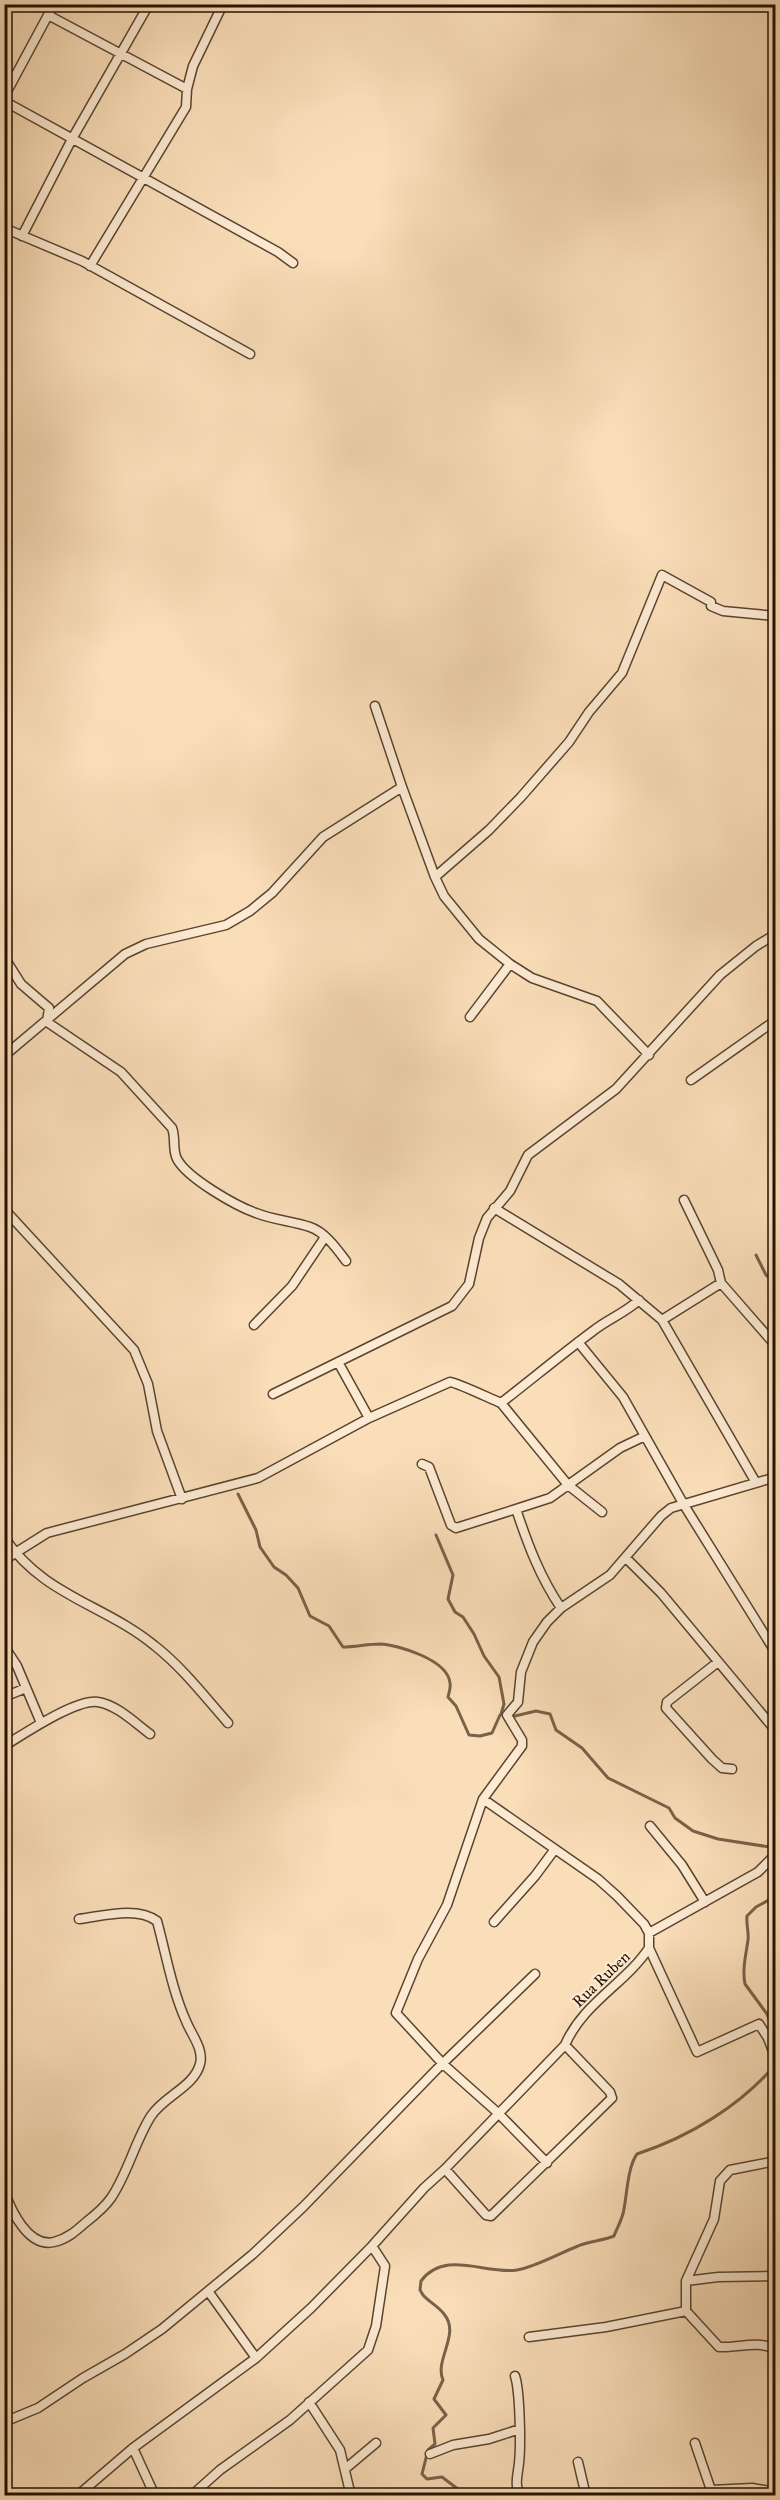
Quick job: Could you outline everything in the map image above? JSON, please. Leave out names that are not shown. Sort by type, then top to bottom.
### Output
[{"type":"street","points":[[54,4],[4,99],[278,252],[293,263]]},
{"type":"street","points":[[22,236],[72,139],[149,4]]},
{"type":"street","points":[[90,266],[186,107],[187,89],[193,66],[223,4]]},
{"type":"street","points":[[48,15],[187,89]]},
{"type":"street","points":[[4,228],[90,266],[250,354]]},
{"type":"street","points":[[435,877],[489,830],[521,796],[569,742],[589,712],[622,673],[662,576],[711,602],[711,606],[723,611],[776,616]]},
{"type":"street","points":[[375,706],[402,787],[444,896],[479,939],[510,964],[532,978],[597,1001],[648,1054]]},
{"type":"street","points":[[4,1056],[125,954],[146,944],[226,925],[250,911],[272,893],[322,837],[402,787]]},
{"type":"street","points":[[273,1394],[445,1311],[461,1298],[469,1284],[479,1238],[487,1218],[510,1191],[528,1155],[616,1089],[720,975],[756,946],[776,934]]},
{"type":"street","points":[[4,957],[21,984],[49,1008],[47,1022]]},
{"type":"street","points":[[470,1017],[510,964]]},
{"type":"street","points":[[691,1080],[776,1020]]},
{"type":"street","points":[[47,1022],[109,1063],[137,1089],[172,1128],[175,1136],[176,1158],[198,1180],[241,1207],[257,1214],[311,1227],[325,1237],[346,1262]]},
{"type":"street","points":[[684,1200],[718,1270],[721,1283],[776,1346]]},
{"type":"street","points":[[494,1208],[619,1284],[662,1320],[755,1481]]},
{"type":"street","points":[[4,1209],[135,1350],[148,1384],[157,1431],[182,1499]]},
{"type":"street","points":[[254,1325],[292,1286],[325,1237]]},
{"type":"street","points":[[662,1320],[721,1283]]},
{"type":"street","points":[[501,1403],[606,1321],[632,1307],[639,1300]]},
{"type":"street","points":[[578,1342],[623,1397],[684,1506],[776,1653]]},
{"type":"street","points":[[338,1362],[369,1418]]},
{"type":"street","points":[[4,1560],[46,1533],[92,1520],[143,1510],[258,1478],[369,1418],[450,1382],[458,1383],[501,1403],[568,1485],[602,1512]]},
{"type":"street","points":[[423,1464],[429,1467],[451,1525],[456,1528],[550,1497],[620,1448],[645,1436]]},
{"type":"street","points":[[547,2163],[498,2113],[443,2064],[396,2013],[418,1959],[447,1905],[483,1799],[522,1746],[522,1740],[507,1715],[518,1702],[521,1672],[533,1642],[547,1622],[561,1608],[610,1575],[661,1516],[671,1508],[684,1506],[755,1481],[776,1477]]},
{"type":"street","points":[[516,1509],[535,1564],[561,1608]]},
{"type":"street","points":[[4,1537],[14,1552],[42,1578],[67,1594],[113,1617],[156,1646],[228,1723]]},
{"type":"street","points":[[626,1558],[661,1593],[776,1731]]},
{"type":"street","points":[[4,1646],[17,1666],[41,1723]]},
{"type":"street","points":[[718,1662],[667,1702],[666,1708],[712,1759],[722,1768],[732,1769]]},
{"type":"street","points":[[4,1697],[26,1688]]},
{"type":"street","points":[[4,1746],[41,1723],[82,1704],[98,1701],[118,1710],[150,1734]]},
{"type":"street","points":[[483,1799],[617,1896],[644,1924],[649,1933],[649,1948]]},
{"type":"street","points":[[650,1826],[682,1865],[705,1902]]},
{"type":"street","points":[[494,1922],[535,1876],[555,1849]]},
{"type":"street","points":[[649,1933],[758,1872],[776,1854]]},
{"type":"street","points":[[4,2191],[9,2206],[22,2226],[34,2238],[52,2243],[70,2236],[98,2213],[112,2196],[151,2117],[165,2100],[184,2087],[201,2063],[200,2050],[181,2012],[157,1921],[147,1914],[79,1919]]},
{"type":"street","name":"Rua Ruben","points":[[77,2496],[133,2448],[256,2358],[311,2308],[372,2246],[424,2187],[445,2169],[565,2044],[577,2023],[595,2002],[636,1966],[649,1948],[697,2052],[759,2024],[768,2038],[776,2059]]},
{"type":"street","points":[[4,2422],[38,2408],[125,2354],[162,2329],[253,2254],[303,2207],[535,1974]]},
{"type":"street","points":[[445,2169],[486,2215],[491,2216],[612,2098],[610,2092],[565,2044]]},
{"type":"street","points":[[776,2161],[730,2170],[724,2174],[720,2181],[714,2218],[686,2281],[686,2311],[719,2347],[753,2343],[765,2344],[776,2349]]},
{"type":"street","points":[[191,2496],[220,2470],[290,2420],[368,2350],[373,2340],[380,2307],[385,2266],[372,2246]]},
{"type":"street","points":[[686,2281],[718,2277],[776,2276]]},
{"type":"street","points":[[208,2291],[256,2358]]},
{"type":"street","points":[[529,2337],[606,2327],[686,2311]]},
{"type":"street","points":[[515,2376],[520,2429],[519,2465],[516,2472],[520,2496]]},
{"type":"street","points":[[309,2402],[340,2450],[351,2496]]},
{"type":"street","points":[[430,2454],[453,2445],[489,2439],[520,2429]]},
{"type":"street","points":[[345,2469],[376,2443]]},
{"type":"street","points":[[695,2443],[712,2493],[752,2488],[776,2492]]},
{"type":"street","points":[[133,2448],[155,2496]]},
{"type":"street","points":[[578,2462],[586,2496]]},
{"type":"waterway","points":[[756,1255],[766,1275],[776,1283]]},
{"type":"waterway","points":[[238,1494],[256,1530],[260,1547],[274,1567],[286,1575],[298,1588],[310,1616],[329,1626],[343,1647],[388,1645],[421,1655],[441,1667],[450,1685],[448,1697],[456,1706],[469,1735],[480,1736],[492,1733],[500,1715]]},
{"type":"waterway","points":[[436,1535],[453,1575],[448,1599],[455,1612],[463,1617],[484,1656],[499,1677],[504,1704],[501,1714],[515,1716],[536,1711],[550,1714],[556,1730],[582,1748],[608,1778],[669,1808],[675,1818],[693,1831],[718,1839],[776,1848]]},
{"type":"waterway","points":[[776,1896],[756,1907],[747,1916],[748,1937],[744,1973],[745,1984],[767,2014],[776,2037]]},
{"type":"waterway","points":[[467,2496],[442,2477],[427,2479],[422,2474],[428,2450],[435,2444],[433,2428],[446,2415],[434,2399],[443,2380],[442,2364],[450,2330],[444,2314],[420,2290],[421,2281],[442,2266],[466,2265],[505,2271],[517,2270],[540,2263],[582,2244],[614,2236],[622,2216],[630,2172],[637,2154],[676,2139],[713,2118],[746,2093],[776,2064]]}]
